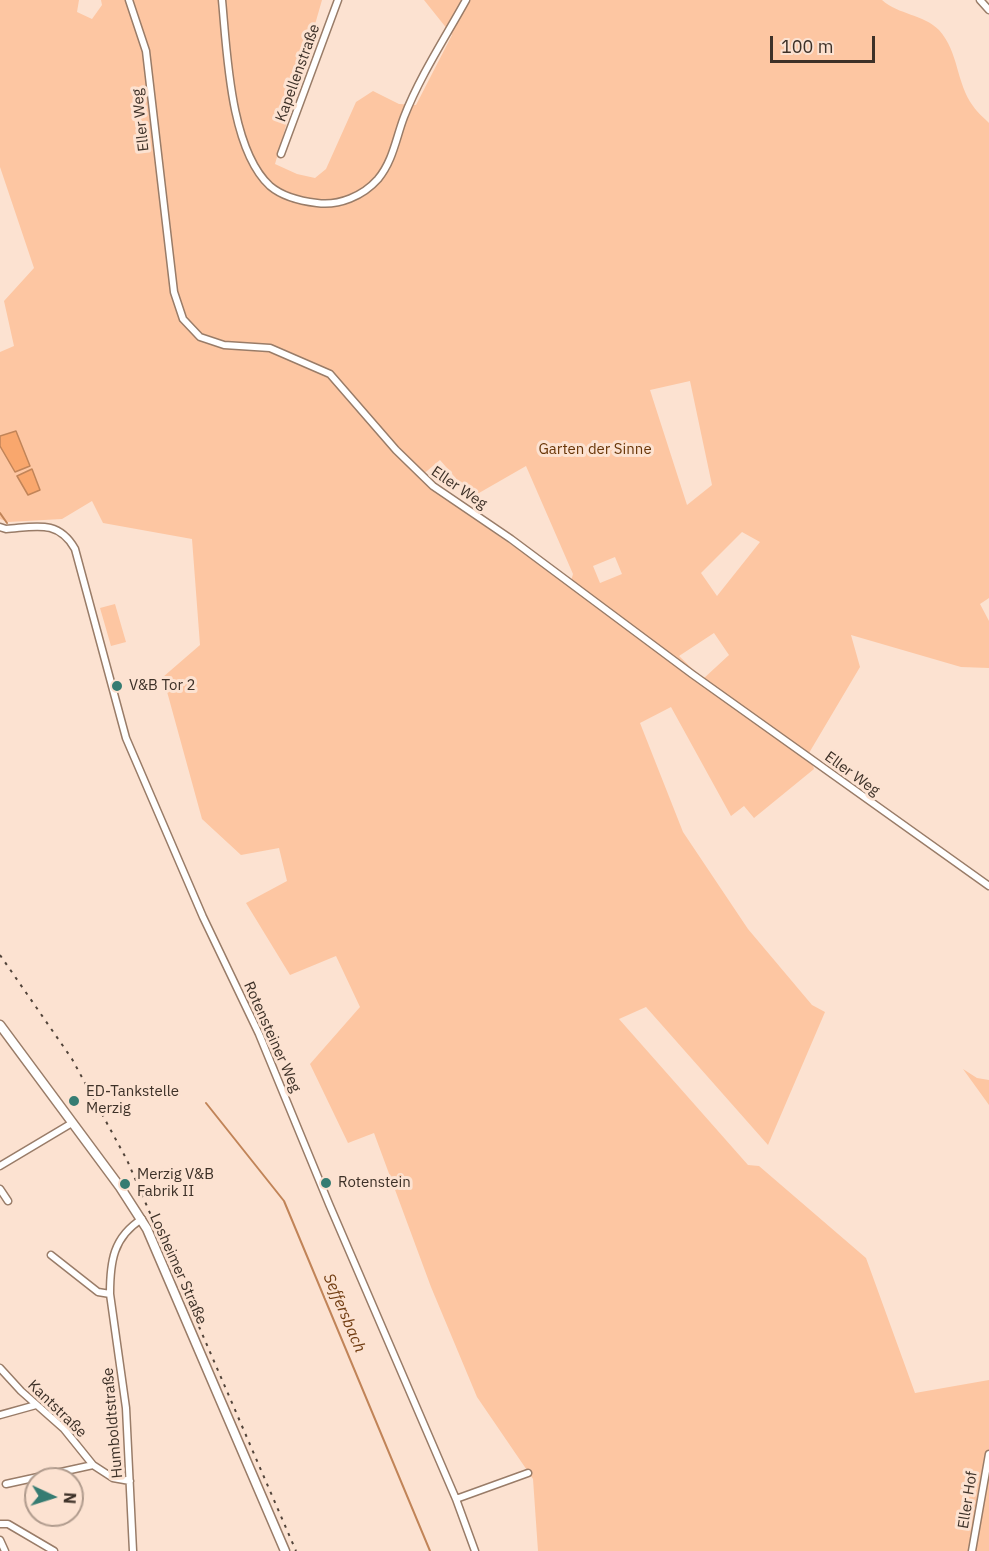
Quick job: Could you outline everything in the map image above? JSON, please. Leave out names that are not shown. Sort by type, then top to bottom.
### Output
[{"type":"main road","name":"Losheimer Straße","points":[[0,1025],[142,1219],[285,1551]]},
{"type":"street","name":"Eller Weg","points":[[129,0],[146,51],[174,291],[177,306],[189,328],[200,338],[224,345],[270,348],[308,362],[330,374],[396,450],[433,486],[503,533],[692,674],[989,886]]},
{"type":"street","points":[[222,0],[231,85],[244,143],[270,186],[287,197],[322,204],[353,198],[379,178],[392,156],[404,117],[416,92],[466,0]]},
{"type":"street","name":"Kapellenstraße","points":[[281,154],[338,0]]},
{"type":"street","points":[[980,0],[989,10]]},
{"type":"street","name":"Rotensteiner Weg","points":[[0,527],[6,529],[46,527],[60,531],[75,549],[126,738],[203,917],[259,1034],[329,1204],[456,1499],[475,1551]]},
{"type":"street","points":[[0,1166],[72,1123]]},
{"type":"street","points":[[0,1189],[8,1201]]},
{"type":"street","name":"Humboldtstraße","points":[[133,1551],[126,1408],[110,1294],[112,1257],[115,1247],[120,1238],[142,1219]]},
{"type":"street","points":[[51,1255],[98,1292],[110,1294]]},
{"type":"street","name":"Kantstraße","points":[[0,1368],[36,1405],[64,1429],[93,1465],[113,1478],[130,1481]]},
{"type":"street","points":[[0,1415],[36,1405]]},
{"type":"street","name":"Eller Hof","points":[[972,1551],[989,1454]]},
{"type":"street","points":[[6,1484],[93,1465]]},
{"type":"street","points":[[456,1499],[528,1473]]},
{"type":"street","points":[[0,1524],[8,1524],[54,1551]]},
{"type":"street","points":[[0,1540],[5,1551]]},
{"type":"green space","name":"Garten der Sinne","points":[[0,0],[79,0],[77,12],[92,19],[102,5],[101,0],[322,0],[275,164],[297,174],[315,178],[326,169],[356,102],[373,91],[399,104],[416,105],[452,35],[424,0],[882,0],[896,9],[933,25],[946,39],[967,97],[989,123],[989,598],[980,604],[989,621],[989,668],[961,667],[851,635],[860,667],[809,753],[814,769],[754,818],[744,806],[731,816],[671,707],[640,723],[683,832],[748,929],[812,1005],[825,1012],[768,1145],[646,1007],[619,1019],[748,1165],[759,1166],[866,1258],[915,1393],[989,1380],[989,1551],[538,1551],[533,1479],[477,1397],[431,1287],[374,1133],[348,1143],[310,1064],[360,1007],[336,956],[290,975],[246,903],[287,881],[279,848],[241,855],[202,819],[163,677],[200,645],[192,539],[103,523],[92,501],[62,519],[8,522],[0,519],[0,352],[14,346],[4,301],[34,268],[0,167]],"holes":[[[690,381],[712,485],[687,505],[650,390]],[[440,460],[472,497],[526,466],[573,574],[570,585],[470,516],[421,476]],[[742,532],[760,542],[717,596],[701,573]],[[615,557],[622,574],[600,583],[593,566]],[[714,633],[729,655],[703,679],[679,656]]]},
{"type":"green space","points":[[115,604],[126,642],[111,646],[100,608]]},
{"type":"green space","points":[[963,1069],[977,1078],[989,1080],[989,1105]]},
{"type":"shaded area","points":[[16,431],[30,466],[15,472],[0,446],[0,436]]},
{"type":"shaded area","points":[[32,469],[40,490],[28,495],[17,476]]},
{"type":"waterway","name":"Seffersbach","points":[[0,513],[7,523]]},
{"type":"waterway","name":"Seffersbach","points":[[206,1103],[284,1201],[430,1551]]},
{"type":"railway","points":[[0,955],[72,1059],[127,1160],[296,1551]]},
{"type":"place","name":"V&B Tor 2","points":[[117,686]]},
{"type":"place","name":"ED-Tankstelle Merzig","points":[[74,1101]]},
{"type":"place","name":"Rotenstein","points":[[326,1183]]},
{"type":"place","name":"Merzig V&B Fabrik II","points":[[125,1184]]}]
